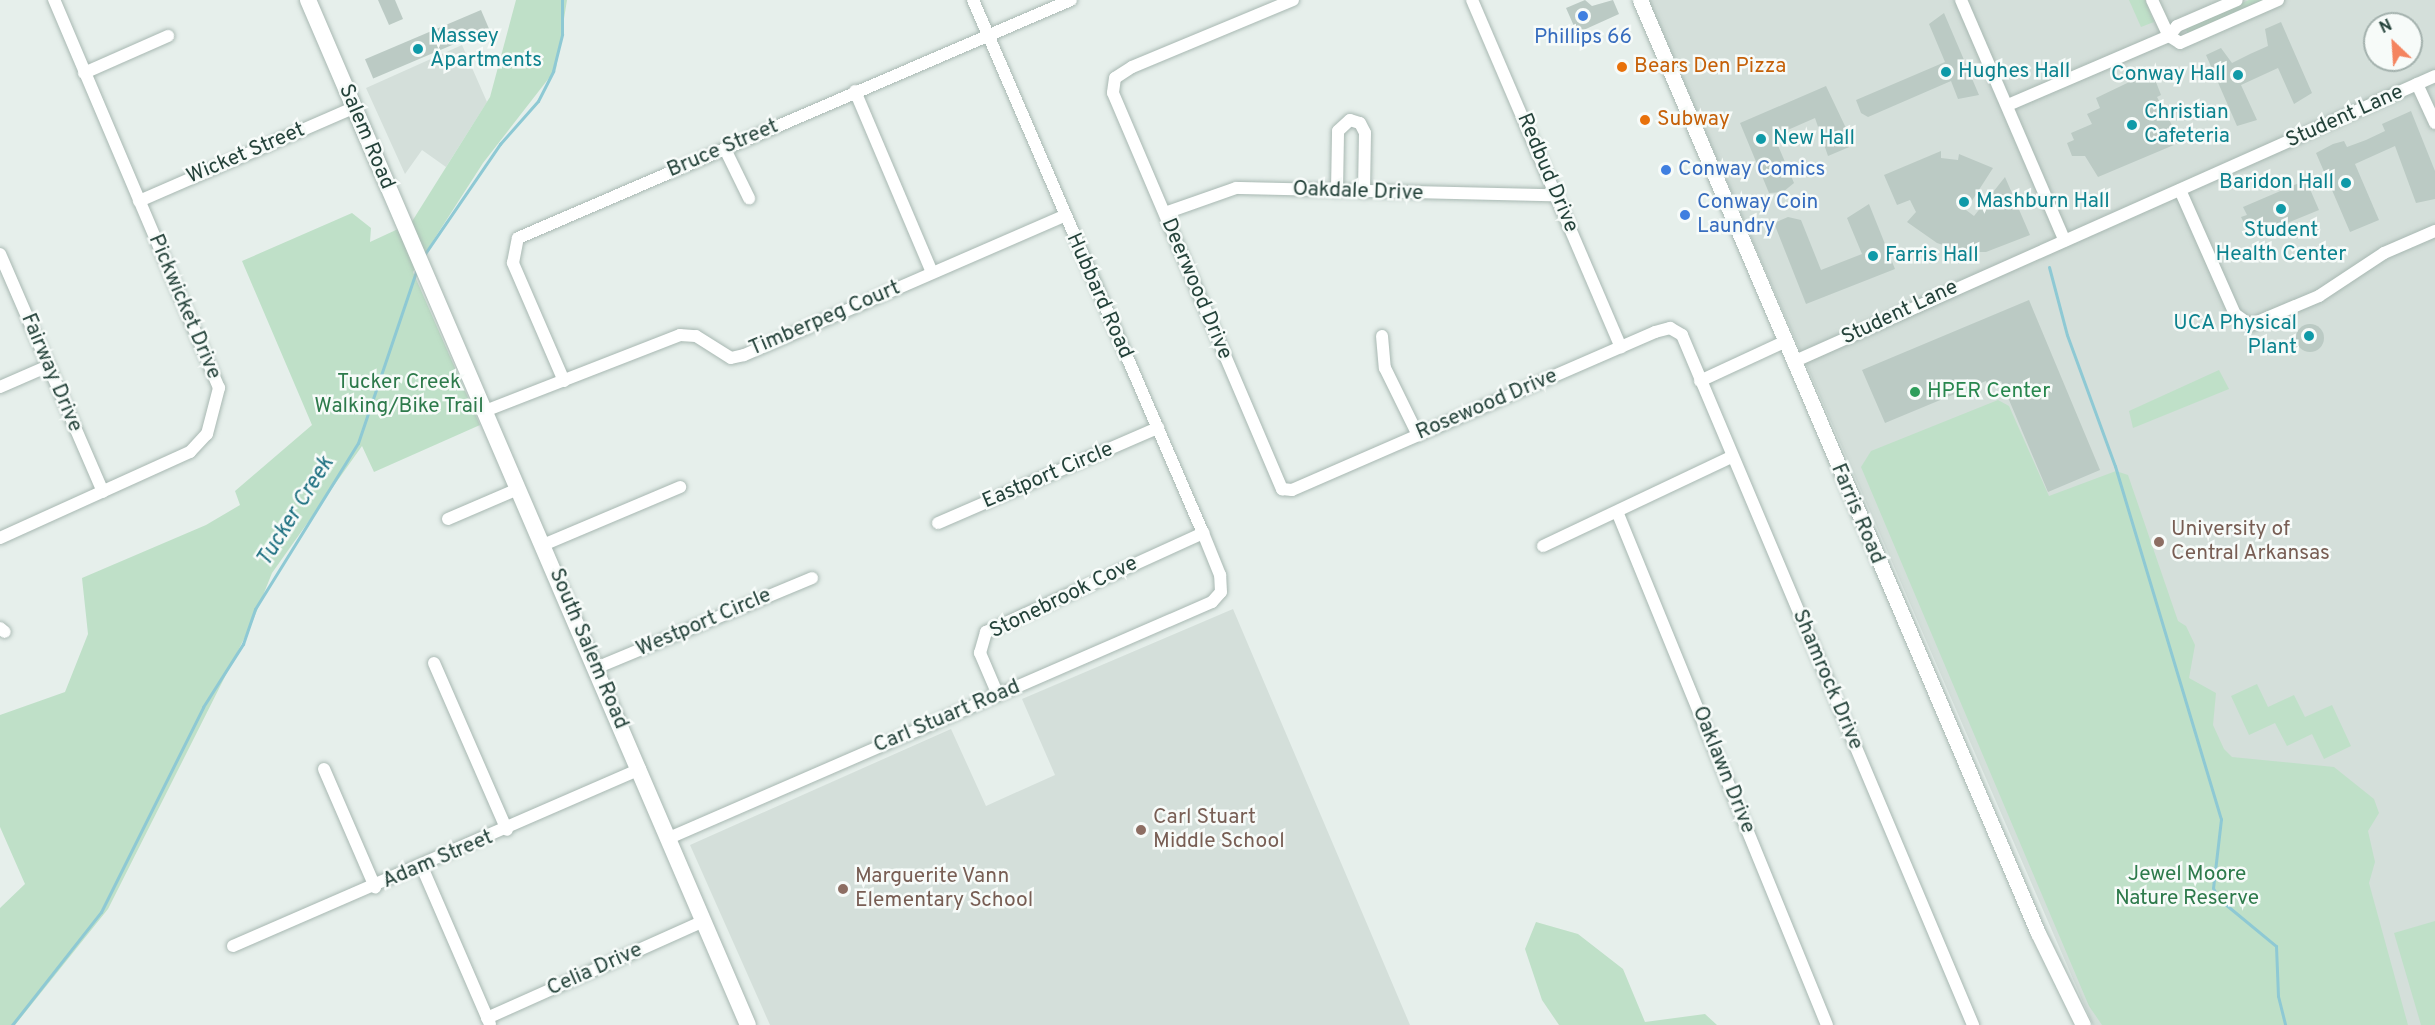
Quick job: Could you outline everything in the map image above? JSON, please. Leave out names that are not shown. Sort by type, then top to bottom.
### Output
[{"type":"main road","name":"Salem Road","points":[[308,0],[424,273]]},
{"type":"main road","name":"South Salem Road","points":[[424,273],[640,769],[748,1025]]},
{"type":"street","name":"Pickwicket Drive","points":[[0,538],[190,452],[207,434],[219,388],[54,0]]},
{"type":"street","name":"Hubbard Road","points":[[973,0],[1064,216],[1203,533],[1220,575],[1221,592]]},
{"type":"street","name":"Bruce Street","points":[[564,381],[513,263],[518,238],[855,91],[1071,0]]},
{"type":"street","name":"Deerwood Drive","points":[[1292,490],[1282,489],[1274,476],[1113,93],[1115,78],[1293,0]]},
{"type":"street","name":"Redbud Drive","points":[[1472,0],[1621,347]]},
{"type":"street","name":"Farris Road","points":[[1640,0],[2033,922],[2083,1025]]},
{"type":"street","points":[[1961,0],[2065,241]]},
{"type":"street","points":[[2152,0],[2169,36],[2180,43],[2276,0]]},
{"type":"street","points":[[2008,105],[2169,36],[2177,26],[2236,0]]},
{"type":"street","points":[[84,72],[168,36]]},
{"type":"street","name":"Student Lane","points":[[1794,362],[2435,76]]},
{"type":"street","points":[[2417,84],[2435,123]]},
{"type":"street","points":[[855,91],[932,272]]},
{"type":"street","name":"Wicket Street","points":[[139,201],[353,108]]},
{"type":"street","points":[[1337,191],[1338,131],[1350,120],[1360,123],[1365,133],[1365,192]]},
{"type":"street","points":[[725,149],[748,198]]},
{"type":"street","name":"Oakdale Drive","points":[[1165,213],[1236,188],[1556,195]]},
{"type":"street","points":[[2180,190],[2235,314],[2250,325],[2319,296],[2384,253],[2435,231]]},
{"type":"street","name":"Timberpeg Court","points":[[485,411],[680,335],[696,336],[731,358],[744,355],[1064,216]]},
{"type":"street","name":"Fairway Drive","points":[[0,254],[103,492]]},
{"type":"street","name":"Rosewood Drive","points":[[1292,490],[1621,347],[1670,328],[1682,335]]},
{"type":"street","name":"Shamrock Drive","points":[[1682,335],[1731,457],[1973,1025]]},
{"type":"street","points":[[1382,336],[1385,368],[1418,435]]},
{"type":"street","points":[[1700,381],[1786,341]]},
{"type":"street","points":[[0,387],[48,366]]},
{"type":"street","name":"Eastport Circle","points":[[938,523],[1158,428]]},
{"type":"street","points":[[1543,546],[1618,514],[1731,457]]},
{"type":"street","points":[[543,545],[680,487]]},
{"type":"street","points":[[448,519],[518,489]]},
{"type":"street","name":"Oaklawn Drive","points":[[1618,514],[1827,1025]]},
{"type":"street","name":"Stonebrook Cove","points":[[998,695],[980,652],[986,632],[1203,533]]},
{"type":"street","name":"Westport Circle","points":[[596,668],[812,578]]},
{"type":"street","name":"Carl Stuart Road","points":[[669,838],[1212,602],[1221,592]]},
{"type":"street","points":[[434,663],[507,830]]},
{"type":"street","points":[[324,769],[375,887]]},
{"type":"street","name":"Adam Street","points":[[233,946],[422,867],[640,769]]},
{"type":"street","points":[[422,867],[489,1021]]},
{"type":"street","name":"Celia Drive","points":[[489,1021],[704,921]]},
{"type":"shaded area","name":"University of Central Arkansas","points":[[1648,0],[2435,0],[2435,1025],[2093,1025]]},
{"type":"shaded area","points":[[462,45],[487,102],[446,167],[422,150],[405,174],[366,88]]},
{"type":"shaded area","name":"Carl Stuart Middle School","points":[[1233,609],[1410,1025],[770,1025],[690,845],[951,729],[986,806],[1055,775],[1022,699]]},
{"type":"green space","name":"Tucker Creek Walking/Bike Trail","points":[[516,0],[567,0],[556,69],[483,163],[413,272],[480,425],[374,472],[362,446],[272,573],[252,623],[108,909],[15,1025],[0,1025],[0,908],[25,884],[0,827],[0,715],[65,692],[88,634],[82,578],[206,525],[240,505],[235,491],[312,425],[242,261],[352,213],[371,228],[370,242],[411,223],[490,97]]},
{"type":"green space","points":[[2129,0],[2145,0],[2154,22],[2141,27]]},
{"type":"green space","points":[[2249,0],[2268,0],[2189,36],[2185,28]]},
{"type":"green space","points":[[2219,370],[2229,389],[2133,428],[2129,411]]},
{"type":"green space","name":"Jewel Moore Nature Reserve","points":[[1998,400],[2009,406],[2049,496],[2116,471],[2128,475],[2178,621],[2186,626],[2195,645],[2189,678],[2216,693],[2213,725],[2224,749],[2232,757],[2334,767],[2374,799],[2379,813],[2368,831],[2375,862],[2369,883],[2408,1025],[2102,1025],[2089,1006],[1861,467],[1871,451]]},
{"type":"green space","points":[[2257,684],[2268,707],[2294,695],[2305,717],[2332,705],[2351,746],[2324,759],[2312,734],[2287,746],[2275,723],[2249,735],[2231,696]]},
{"type":"green space","points":[[2435,921],[2435,1025],[2421,1025],[2394,933]]},
{"type":"green space","points":[[1536,922],[1578,934],[1623,969],[1645,1022],[1705,1014],[1717,1025],[1559,1025],[1542,1000],[1525,949]]},
{"type":"building","points":[[378,0],[395,0],[403,19],[389,25]]},
{"type":"building","name":"Phillips 66","points":[[1585,0],[1592,6],[1613,0],[1619,14],[1577,33],[1566,8]]},
{"type":"building","name":"Massey Apartments","points":[[481,10],[489,29],[373,79],[365,59]]},
{"type":"building","name":"Hughes Hall","points":[[1944,13],[1979,95],[1958,99],[1951,81],[1868,117],[1861,113],[1856,100],[1945,62],[1929,24]]},
{"type":"building","name":"Conway Hall","points":[[2281,22],[2312,93],[2294,104],[2278,68],[2241,85],[2257,120],[2237,126],[2206,55],[2221,48],[2232,63],[2268,46],[2265,29]]},
{"type":"building","name":"Christian Cafeteria","points":[[2146,74],[2156,82],[2161,95],[2157,97],[2181,142],[2098,177],[2085,156],[2072,156],[2067,143],[2074,140],[2071,133],[2092,124],[2087,114],[2100,108],[2096,98]]},
{"type":"building","name":"New Hall","points":[[1826,86],[1854,145],[1828,156],[1815,118],[1774,136],[1794,183],[1783,192],[1769,193],[1740,123]]},
{"type":"building","name":"Baridon Hall","points":[[2411,111],[2435,171],[2435,199],[2416,203],[2395,146],[2355,164],[2379,220],[2350,232],[2316,153],[2344,141],[2347,147],[2366,140],[2385,131],[2382,124]]},
{"type":"building","name":"Mashburn Hall","points":[[1941,151],[1941,158],[1958,160],[1959,154],[1993,168],[1966,210],[1974,216],[2005,177],[2030,235],[1986,252],[1964,252],[1937,243],[1907,222],[1916,212],[1910,200],[1897,205],[1884,175]]},
{"type":"building","name":"Student Health Center","points":[[2306,180],[2319,210],[2256,236],[2252,229],[2248,231],[2241,217],[2247,215],[2243,207]]},
{"type":"building","name":"Farris Hall","points":[[1869,204],[1895,269],[1806,304],[1774,223],[1788,217],[1801,220],[1821,270],[1862,254],[1847,218]]},
{"type":"building","name":"HPER Center","points":[[2029,300],[2100,470],[2048,492],[2001,381],[1988,386],[1986,381],[1885,423],[1862,370]]},
{"type":"building","name":"UCA Physical Plant","points":[[2310,324],[2320,328],[2324,338],[2320,348],[2310,352],[2300,348],[2296,338],[2300,328]]},
{"type":"waterway","name":"Tucker Creek","points":[[424,255],[500,144],[538,101],[553,71],[562,34],[562,0]]},
{"type":"waterway","points":[[2049,267],[2067,335],[2115,466],[2221,819],[2213,888],[2219,899],[2276,946],[2278,996],[2285,1025]]},
{"type":"waterway","name":"Tucker Creek","points":[[12,1025],[101,912],[203,707],[243,644],[255,609],[358,443],[417,269]]},
{"type":"place","name":"Phillips 66","points":[[1583,16]]},
{"type":"place","name":"Massey Apartments","points":[[418,49]]},
{"type":"place","name":"Bears Den Pizza","points":[[1622,67]]},
{"type":"place","name":"Hughes Hall","points":[[1946,72]]},
{"type":"place","name":"Conway Hall","points":[[2238,75]]},
{"type":"place","name":"Subway","points":[[1645,120]]},
{"type":"place","name":"Christian Cafeteria","points":[[2132,125]]},
{"type":"place","name":"New Hall","points":[[1761,139]]},
{"type":"place","name":"Conway Comics","points":[[1666,170]]},
{"type":"place","name":"Baridon Hall","points":[[2346,183]]},
{"type":"place","name":"Mashburn Hall","points":[[1964,202]]},
{"type":"place","name":"Student Health Center","points":[[2281,209]]},
{"type":"place","name":"Conway Coin Laundry","points":[[1685,215]]},
{"type":"place","name":"Farris Hall","points":[[1873,256]]},
{"type":"place","name":"UCA Physical Plant","points":[[2309,336]]},
{"type":"place","name":"HPER Center","points":[[1915,392]]},
{"type":"place","name":"University of Central Arkansas","points":[[2159,542]]},
{"type":"place","name":"Carl Stuart Middle School","points":[[1141,830]]},
{"type":"place","name":"Marguerite Vann Elementary School","points":[[843,889]]}]
